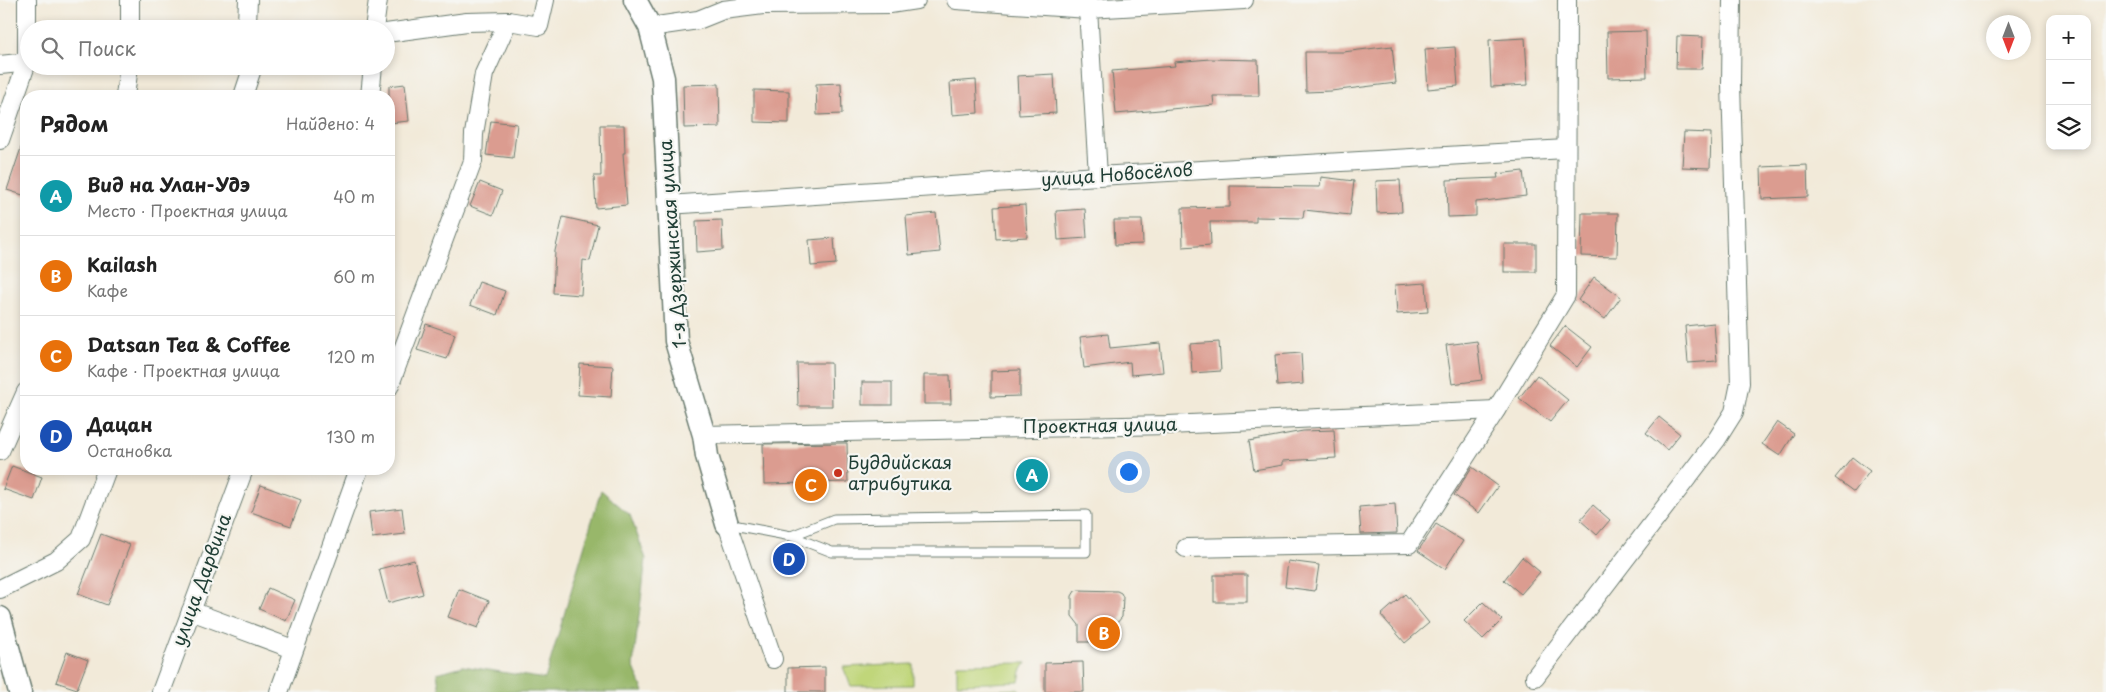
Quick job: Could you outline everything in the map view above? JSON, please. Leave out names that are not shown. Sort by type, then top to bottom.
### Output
[{"type":"street","points":[[27,0],[27,20]]},
{"type":"street","points":[[130,0],[130,20]]},
{"type":"street","points":[[247,20],[248,0]]},
{"type":"street","points":[[375,20],[378,0]]},
{"type":"street","points":[[395,32],[467,22],[508,21],[539,26],[545,0]]},
{"type":"street","name":"1-я Дзержинская улица","points":[[635,0],[650,27],[663,78],[676,341],[704,435],[707,456],[727,524],[774,659]]},
{"type":"street","points":[[650,27],[698,20],[723,10],[763,5],[890,4],[916,0]]},
{"type":"street","points":[[956,0],[1088,9],[1244,0]]},
{"type":"street","points":[[1186,548],[1409,544],[1496,410],[1566,295],[1567,0]]},
{"type":"street","points":[[1534,677],[1718,439],[1734,412],[1740,383],[1731,84],[1732,0]]},
{"type":"street","points":[[1088,9],[1098,176]]},
{"type":"street","points":[[395,371],[473,161],[474,134],[484,74],[508,21]]},
{"type":"street","points":[[0,65],[20,63]]},
{"type":"street","points":[[0,140],[23,75]]},
{"type":"street","points":[[126,90],[128,75]]},
{"type":"street","points":[[245,90],[249,75]]},
{"type":"street","points":[[371,90],[372,75]]},
{"type":"street","name":"улица Новосёлов","points":[[668,205],[1098,176],[1566,149]]},
{"type":"street","points":[[0,452],[20,406]]},
{"type":"street","name":"Проектная улица","points":[[704,435],[1168,425],[1496,410]]},
{"type":"street","points":[[0,589],[56,561],[80,539],[105,475]]},
{"type":"street","name":"улица Дарвина","points":[[161,692],[242,475]]},
{"type":"street","points":[[279,692],[357,475]]},
{"type":"street","points":[[191,611],[293,649]]},
{"type":"street","points":[[0,618],[20,692]]},
{"type":"lane","points":[[727,524],[791,536],[832,552],[1086,552],[1086,515],[834,519],[791,536]]},
{"type":"green space","points":[[601,490],[630,515],[646,559],[633,665],[644,692],[440,692],[437,673],[463,666],[545,679]]},
{"type":"green space","points":[[1026,663],[1021,671],[1019,682],[957,684],[957,664]]},
{"type":"green space","points":[[913,664],[913,685],[851,686],[843,667]]},
{"type":"green space","points":[[1019,689],[1019,692],[957,692],[957,691]]},
{"type":"building","points":[[1646,31],[1647,77],[1608,78],[1607,32]]},
{"type":"building","points":[[1677,36],[1703,37],[1702,69],[1676,69]]},
{"type":"building","points":[[1525,38],[1528,85],[1491,87],[1489,40]]},
{"type":"building","points":[[1392,46],[1396,83],[1306,92],[1305,52],[1343,52]]},
{"type":"building","points":[[1455,47],[1458,86],[1428,89],[1425,49]]},
{"type":"building","points":[[1210,59],[1258,60],[1259,96],[1213,96],[1214,105],[1116,114],[1112,71],[1175,66],[1174,62]]},
{"type":"building","points":[[1054,74],[1056,113],[1019,115],[1017,76]]},
{"type":"building","points":[[976,80],[978,113],[952,115],[950,82]]},
{"type":"building","points":[[841,83],[842,114],[817,115],[816,84]]},
{"type":"building","points":[[405,84],[409,121],[395,122],[395,90],[389,90],[389,86]]},
{"type":"building","points":[[719,84],[720,127],[684,128],[683,85]]},
{"type":"building","points":[[754,90],[789,91],[789,123],[754,122]]},
{"type":"building","points":[[491,121],[517,124],[513,158],[486,155]]},
{"type":"building","points":[[600,125],[624,125],[625,153],[623,153],[627,205],[596,208],[594,176],[601,176]]},
{"type":"building","points":[[1684,132],[1711,133],[1710,168],[1682,167]]},
{"type":"building","points":[[20,151],[20,194],[7,190]]},
{"type":"building","points":[[1807,165],[1808,197],[1762,199],[1761,167]]},
{"type":"building","points":[[1523,171],[1526,196],[1476,202],[1476,216],[1448,217],[1447,180],[1498,178],[1497,174]]},
{"type":"building","points":[[1321,177],[1354,181],[1350,215],[1304,210],[1303,218],[1256,217],[1256,222],[1210,222],[1211,245],[1183,247],[1182,208],[1230,207],[1230,186],[1320,187]]},
{"type":"building","points":[[1400,180],[1402,212],[1377,213],[1376,181]]},
{"type":"building","points":[[480,182],[502,191],[493,215],[470,206]]},
{"type":"building","points":[[1025,205],[1027,237],[996,239],[994,207]]},
{"type":"building","points":[[1085,209],[1087,238],[1058,240],[1056,211]]},
{"type":"building","points":[[936,213],[940,252],[909,255],[906,216]]},
{"type":"building","points":[[1582,213],[1618,213],[1617,257],[1581,256]]},
{"type":"building","points":[[563,217],[598,225],[590,261],[583,260],[581,295],[553,293],[555,251]]},
{"type":"building","points":[[722,220],[723,250],[697,252],[696,221]]},
{"type":"building","points":[[1114,220],[1142,220],[1143,244],[1115,245]]},
{"type":"building","points":[[834,238],[836,264],[811,266],[809,240]]},
{"type":"building","points":[[1504,244],[1536,244],[1536,272],[1504,272]]},
{"type":"building","points":[[1594,277],[1621,297],[1605,319],[1578,300]]},
{"type":"building","points":[[479,282],[505,291],[497,315],[470,305]]},
{"type":"building","points":[[1426,283],[1428,312],[1397,314],[1395,285]]},
{"type":"building","points":[[1714,323],[1717,361],[1688,363],[1685,326]]},
{"type":"building","points":[[426,324],[455,334],[447,359],[417,350]]},
{"type":"building","points":[[1565,326],[1592,347],[1577,367],[1550,346]]},
{"type":"building","points":[[1108,334],[1110,348],[1160,343],[1163,372],[1131,375],[1130,362],[1084,368],[1080,337]]},
{"type":"building","points":[[1477,341],[1482,380],[1452,384],[1446,345]]},
{"type":"building","points":[[1219,342],[1221,371],[1192,373],[1190,344]]},
{"type":"building","points":[[1301,353],[1303,384],[1277,386],[1275,355]]},
{"type":"building","points":[[797,363],[831,363],[832,406],[798,406]]},
{"type":"building","points":[[580,364],[613,366],[611,397],[578,395]]},
{"type":"building","points":[[1020,370],[1020,396],[991,397],[991,371]]},
{"type":"building","points":[[924,375],[950,375],[951,404],[924,404]]},
{"type":"building","points":[[1537,375],[1568,400],[1550,422],[1519,398]]},
{"type":"building","points":[[862,382],[892,382],[892,405],[862,405]]},
{"type":"building","points":[[1659,417],[1680,434],[1667,450],[1646,433]]},
{"type":"building","points":[[1777,422],[1794,434],[1780,456],[1762,444]]},
{"type":"building","points":[[1334,430],[1336,458],[1283,461],[1283,465],[1254,470],[1249,441],[1303,431]]},
{"type":"building","points":[[847,443],[848,482],[764,484],[763,444]]},
{"type":"building","points":[[1852,457],[1870,471],[1854,492],[1835,478]]},
{"type":"building","points":[[12,466],[20,469],[20,475],[42,477],[34,500],[3,489]]},
{"type":"building","points":[[1472,467],[1498,486],[1479,513],[1454,495]]},
{"type":"building","points":[[261,485],[301,500],[291,526],[251,512]]},
{"type":"building","points":[[1395,504],[1397,533],[1361,534],[1359,507]]},
{"type":"building","points":[[1593,505],[1610,520],[1597,535],[1580,520]]},
{"type":"building","points":[[402,508],[405,534],[372,538],[369,512]]},
{"type":"building","points":[[1436,524],[1463,541],[1445,569],[1418,551]]},
{"type":"building","points":[[101,534],[130,545],[107,605],[78,594]]},
{"type":"building","points":[[1522,557],[1540,572],[1521,594],[1504,580]]},
{"type":"building","points":[[414,560],[423,594],[388,603],[379,569]]},
{"type":"building","points":[[1288,561],[1319,565],[1315,591],[1285,587]]},
{"type":"building","points":[[1214,575],[1247,575],[1247,602],[1214,602]]},
{"type":"building","points":[[268,588],[295,600],[286,621],[259,609]]},
{"type":"building","points":[[459,589],[489,601],[478,628],[448,617]]},
{"type":"building","points":[[1075,591],[1117,591],[1121,593],[1123,597],[1122,617],[1116,624],[1115,642],[1079,642],[1079,625],[1072,616],[1072,596]]},
{"type":"building","points":[[1405,594],[1429,623],[1405,643],[1381,615]]},
{"type":"building","points":[[1483,602],[1502,620],[1483,639],[1464,621]]},
{"type":"building","points":[[67,652],[88,660],[77,689],[56,682]]},
{"type":"building","points":[[1083,662],[1084,692],[1045,692],[1045,663]]},
{"type":"building","points":[[825,667],[825,692],[788,692],[788,668]]},
{"type":"place","name":"Буддийская атрибутика","points":[[838,473]]},
{"type":"place","name":"Вид на Улан-Удэ","points":[[1032,475]]},
{"type":"place","name":"Datsan Tea & Coffee","points":[[811,485]]},
{"type":"place","name":"Дацан","points":[[789,559]]},
{"type":"place","name":"Kailash","points":[[1104,633]]}]
